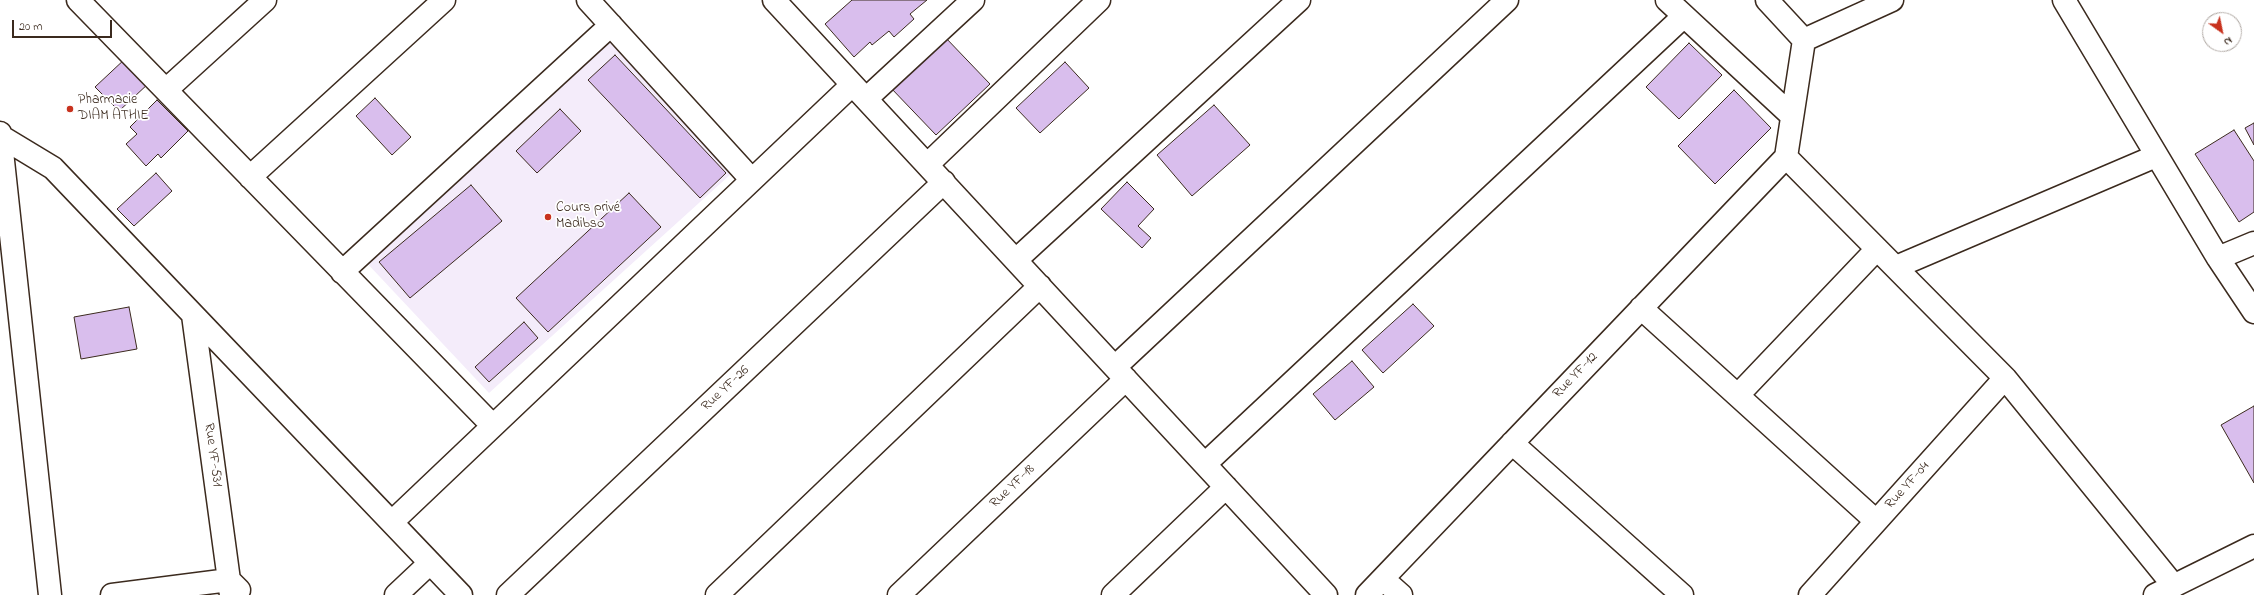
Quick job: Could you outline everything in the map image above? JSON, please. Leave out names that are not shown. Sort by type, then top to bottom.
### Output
[{"type":"street","points":[[78,0],[493,426]]},
{"type":"street","points":[[166,90],[265,0]]},
{"type":"street","points":[[250,177],[444,0]]},
{"type":"street","points":[[588,0],[752,180]]},
{"type":"street","points":[[774,0],[928,164],[1326,595]]},
{"type":"street","points":[[392,522],[752,180],[859,91],[973,0]]},
{"type":"street","points":[[928,164],[1099,0]]},
{"type":"street","points":[[1016,260],[1299,0]]},
{"type":"street","name":"Rue YF-18","points":[[899,595],[1121,373],[1507,0]]},
{"type":"street","points":[[1667,0],[1792,116]]},
{"type":"street","points":[[1767,0],[1804,40]]},
{"type":"street","points":[[1804,40],[1892,0]]},
{"type":"street","points":[[2064,0],[2218,258],[2254,312]]},
{"type":"street","points":[[1205,464],[1684,16]]},
{"type":"street","points":[[342,272],[611,25]]},
{"type":"street","points":[[1804,40],[1786,157],[2005,378],[2165,591],[2254,546]]},
{"type":"street","points":[[0,133],[50,595]]},
{"type":"street","points":[[0,136],[53,168],[461,595]]},
{"type":"street","points":[[1896,267],[2156,156]]},
{"type":"street","name":"Rue YF-12","points":[[1367,595],[1786,157]]},
{"type":"street","name":"Rue YF-26","points":[[508,595],[944,182]]},
{"type":"street","points":[[2218,258],[2254,243]]},
{"type":"street","points":[[1738,395],[1878,249]]},
{"type":"street","points":[[717,595],[1040,286]]},
{"type":"street","points":[[1641,308],[1876,521]]},
{"type":"street","name":"Rue YF-531","points":[[193,315],[234,590]]},
{"type":"street","name":"Rue YF-04","points":[[1810,595],[2005,378]]},
{"type":"street","points":[[1512,443],[1682,595]]},
{"type":"street","points":[[1114,595],[1226,487]]},
{"type":"street","points":[[396,595],[430,563]]},
{"type":"street","points":[[1383,579],[1401,595]]},
{"type":"street","points":[[112,595],[234,590]]},
{"type":"shaded area","name":"Cours privé Madibso","points":[[612,38],[731,174],[489,393],[364,260]]},
{"type":"building","points":[[852,0],[927,0],[910,14],[914,19],[894,37],[889,31],[872,45],[870,42],[854,57],[825,24]]},
{"type":"building","points":[[944,36],[990,84],[936,135],[890,87]]},
{"type":"building","points":[[1689,43],[1722,75],[1679,119],[1646,87]]},
{"type":"building","points":[[615,55],[726,173],[700,198],[588,80]]},
{"type":"building","points":[[126,58],[149,83],[119,111],[95,87]]},
{"type":"building","points":[[1065,62],[1089,88],[1040,133],[1016,108]]},
{"type":"building","points":[[1734,90],[1771,128],[1715,184],[1678,146]]},
{"type":"building","points":[[375,98],[411,137],[392,155],[356,116]]},
{"type":"building","points":[[157,100],[188,131],[161,158],[158,154],[146,166],[126,144],[137,134],[130,127]]},
{"type":"building","points":[[1214,105],[1250,145],[1192,196],[1157,155]]},
{"type":"building","points":[[560,109],[581,131],[537,173],[516,151]]},
{"type":"building","points":[[2254,123],[2254,145],[2245,128]]},
{"type":"building","points":[[2234,130],[2254,161],[2254,212],[2239,222],[2195,154]]},
{"type":"building","points":[[156,173],[172,191],[134,226],[117,209]]},
{"type":"building","points":[[1127,182],[1154,209],[1138,226],[1151,238],[1142,248],[1101,209]]},
{"type":"building","points":[[471,185],[502,221],[410,298],[379,262]]},
{"type":"building","points":[[629,193],[661,227],[548,332],[516,298]]},
{"type":"building","points":[[1413,304],[1434,326],[1383,373],[1362,350]]},
{"type":"building","points":[[129,307],[137,349],[81,359],[74,317]]},
{"type":"building","points":[[524,322],[538,338],[489,382],[475,367]]},
{"type":"building","points":[[1352,361],[1374,387],[1335,420],[1313,394]]},
{"type":"building","points":[[2254,406],[2254,483],[2221,425]]},
{"type":"place","name":"Pharmacie DIAM ATHIE","points":[[70,109]]},
{"type":"place","name":"Cours privé Madibso","points":[[548,217]]}]
